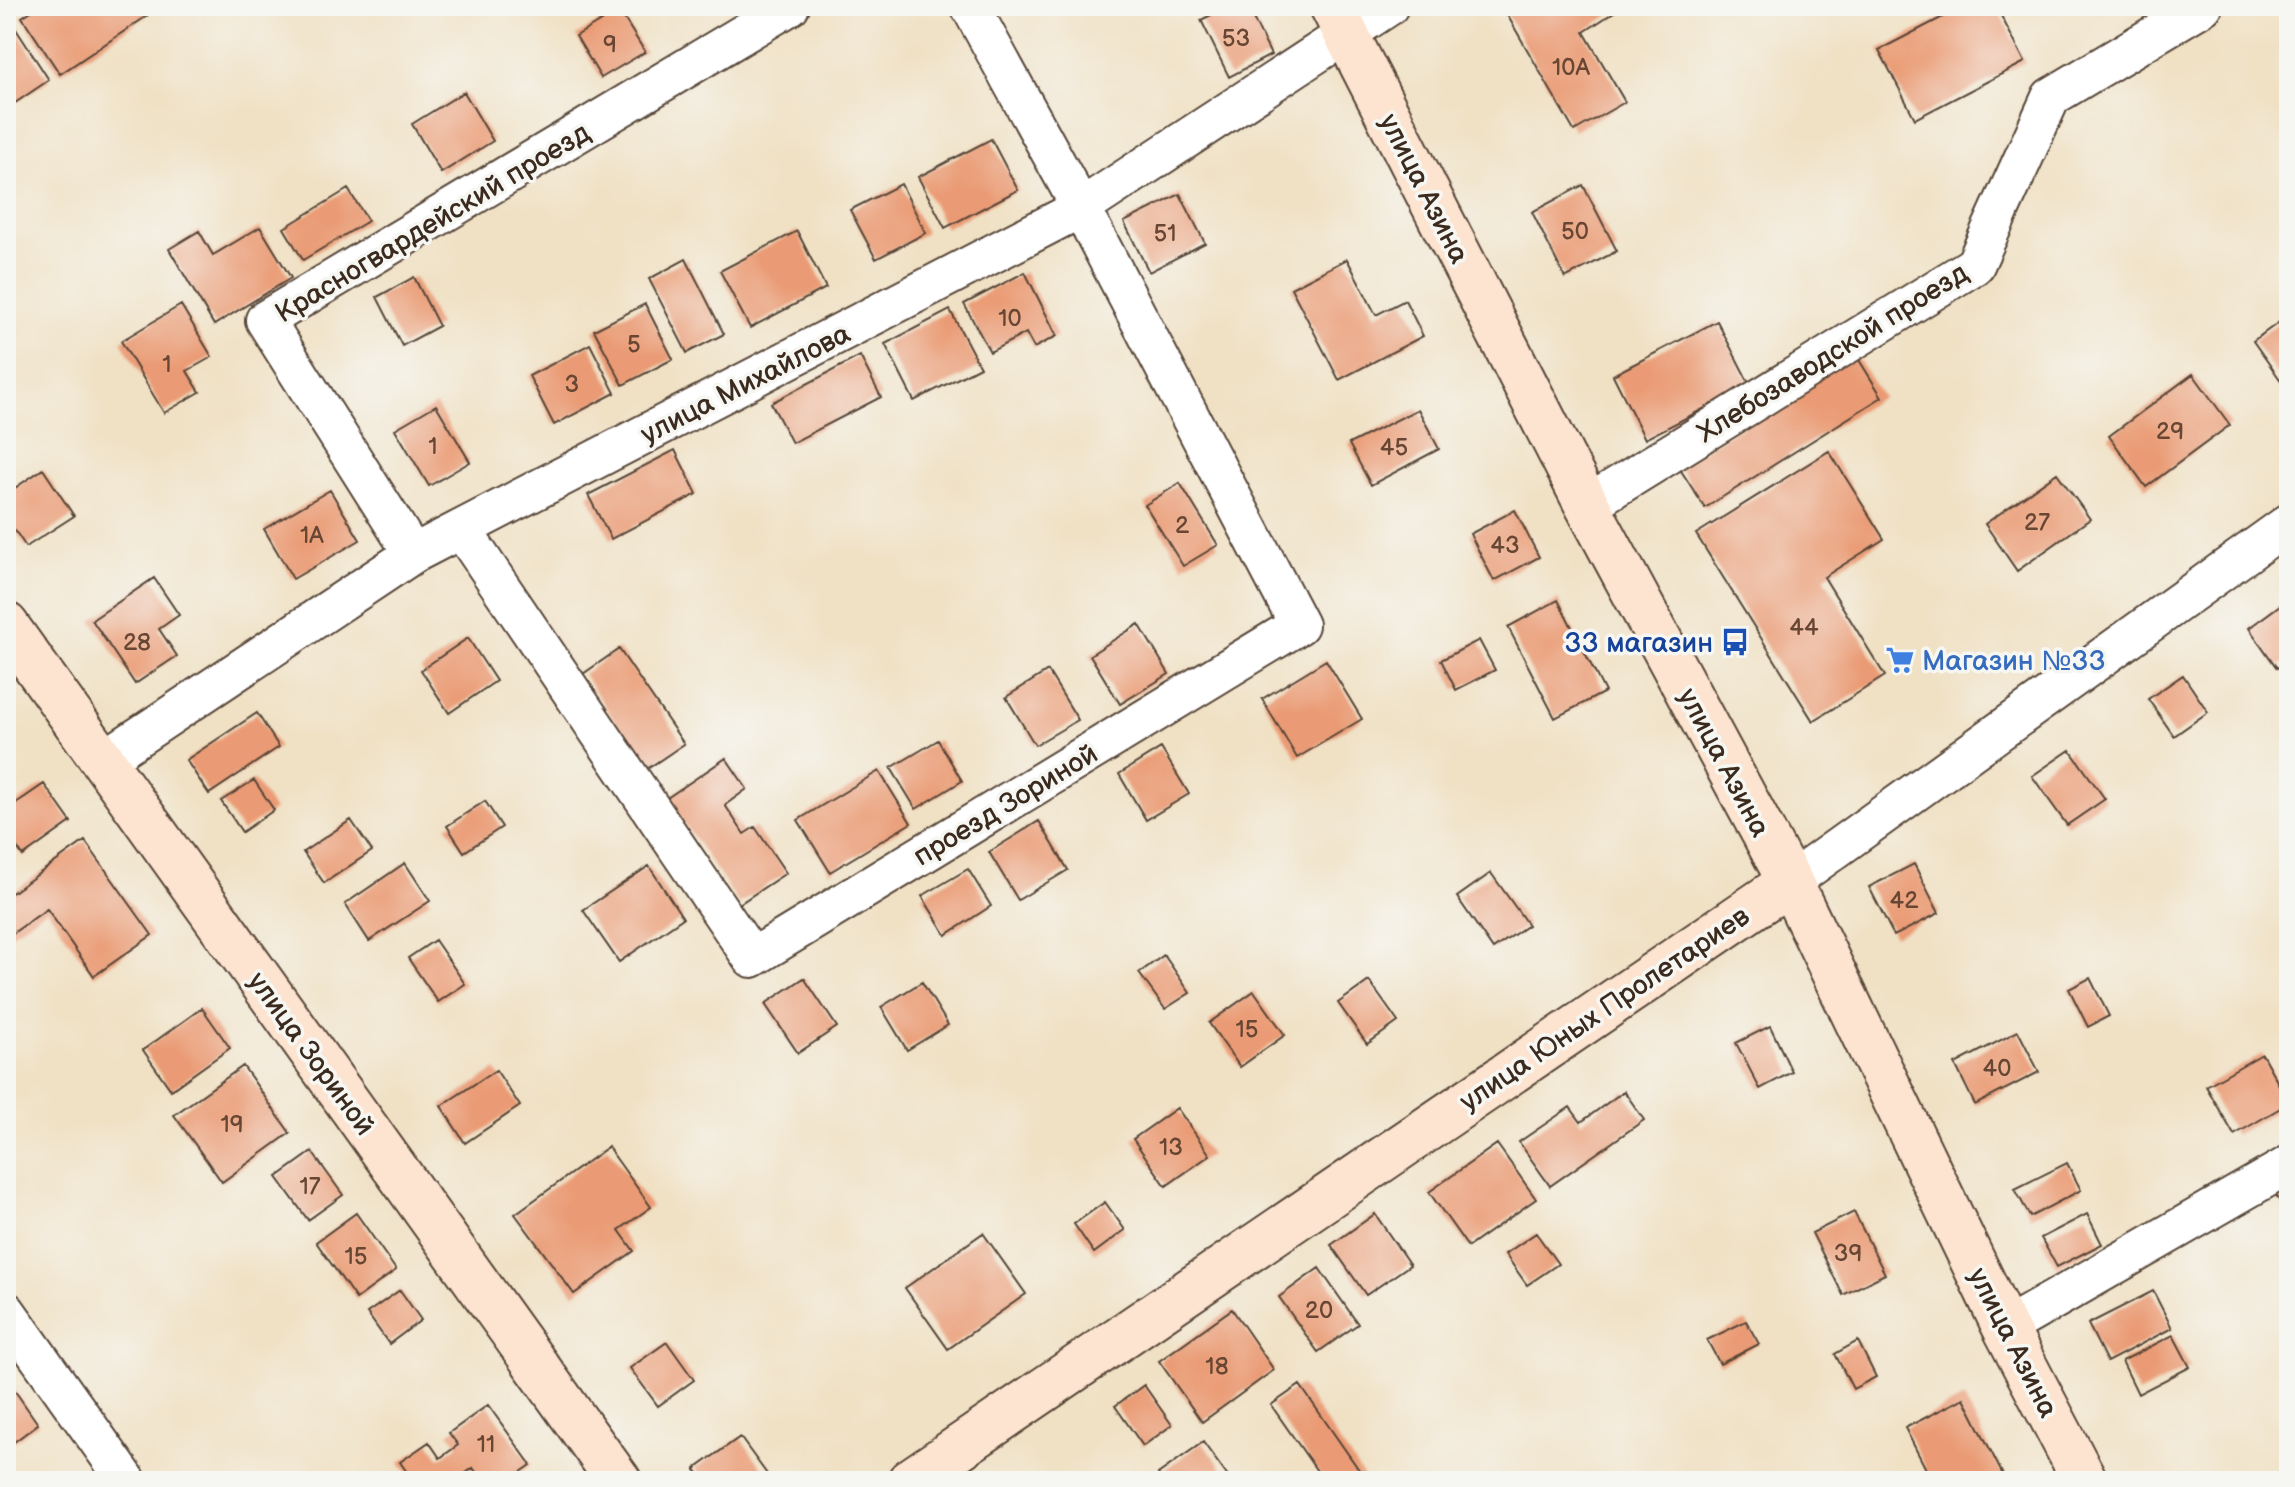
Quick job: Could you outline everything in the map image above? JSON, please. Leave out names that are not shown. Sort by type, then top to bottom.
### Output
[{"type":"main road","name":"улица Азина","points":[[1339,20],[1587,505],[1790,882],[2005,1328],[2085,1481]]},
{"type":"main road","name":"улица Зориной","points":[[6,625],[619,1481]]},
{"type":"main road","name":"улица Юных Пролетариев","points":[[910,1481],[1790,882]]},
{"type":"street","name":"Красногвардейский проезд","points":[[413,554],[265,320],[790,6]]},
{"type":"street","points":[[970,6],[1081,208]]},
{"type":"street","name":"улица Михайлова","points":[[102,761],[413,554],[1081,208],[1339,20],[1389,6]]},
{"type":"street","name":"Хлебозаводской проезд","points":[[1587,505],[1975,265],[2051,97],[2203,6]]},
{"type":"street","name":"проезд Зориной","points":[[462,530],[752,958],[1299,625],[1081,208]]},
{"type":"street","name":"улица Юных Пролетариев","points":[[1790,882],[2289,523]]},
{"type":"street","points":[[2005,1328],[2289,1165]]},
{"type":"street","points":[[6,1311],[127,1481]]},
{"type":"building","points":[[39,6],[140,6],[147,16],[60,74],[22,17]]},
{"type":"building","points":[[1229,6],[1247,6],[1271,55],[1229,77],[1201,20]]},
{"type":"building","points":[[1502,6],[1623,6],[1584,32],[1625,102],[1574,131]]},
{"type":"building","points":[[1964,6],[1996,6],[2025,62],[1915,119],[1879,50]]},
{"type":"building","points":[[619,10],[645,52],[601,78],[576,36]]},
{"type":"building","points":[[12,23],[49,80],[6,109],[6,27]]},
{"type":"building","points":[[464,92],[493,141],[441,173],[412,124]]},
{"type":"building","points":[[991,139],[1018,190],[945,228],[918,177]]},
{"type":"building","points":[[901,184],[926,233],[876,259],[850,210]]},
{"type":"building","points":[[1583,185],[1617,251],[1565,278],[1532,212]]},
{"type":"building","points":[[348,189],[368,221],[303,260],[284,228]]},
{"type":"building","points":[[1180,194],[1205,243],[1149,272],[1124,222]]},
{"type":"building","points":[[260,227],[291,278],[214,325],[169,249],[199,231],[213,255]]},
{"type":"building","points":[[797,231],[826,288],[750,328],[720,271]]},
{"type":"building","points":[[686,259],[724,334],[687,353],[649,279]]},
{"type":"building","points":[[1347,259],[1376,315],[1405,300],[1423,336],[1339,380],[1291,288]]},
{"type":"building","points":[[1025,272],[1057,336],[1034,348],[1026,333],[990,352],[964,304]]},
{"type":"building","points":[[414,277],[439,326],[402,346],[377,297]]},
{"type":"building","points":[[645,304],[673,359],[623,385],[594,330]]},
{"type":"building","points":[[181,305],[212,357],[187,371],[200,392],[164,413],[121,341]]},
{"type":"building","points":[[950,310],[980,367],[914,401],[885,344]]},
{"type":"building","points":[[2289,315],[2289,382],[2284,385],[2253,341]]},
{"type":"building","points":[[1717,321],[1750,385],[1645,439],[1613,375]]},
{"type":"building","points":[[590,344],[615,393],[554,425],[529,376]]},
{"type":"building","points":[[1856,355],[1882,397],[1705,508],[1678,466]]},
{"type":"building","points":[[860,356],[881,397],[792,443],[771,403]]},
{"type":"building","points":[[2193,374],[2230,425],[2146,487],[2109,436]]},
{"type":"building","points":[[436,405],[470,462],[429,486],[395,429]]},
{"type":"building","points":[[1418,409],[1439,449],[1371,485],[1349,444]]},
{"type":"building","points":[[675,450],[697,494],[611,539],[588,495]]},
{"type":"building","points":[[1829,451],[1884,539],[1824,577],[1885,676],[1813,721],[1696,534]]},
{"type":"building","points":[[43,469],[74,516],[26,547],[6,517],[6,494]]},
{"type":"building","points":[[2057,473],[2090,519],[2017,571],[1985,524]]},
{"type":"building","points":[[1180,483],[1218,545],[1183,566],[1145,505]]},
{"type":"building","points":[[330,490],[360,540],[293,579],[264,529]]},
{"type":"building","points":[[1515,510],[1539,557],[1494,581],[1470,534]]},
{"type":"building","points":[[154,578],[179,615],[159,629],[177,656],[135,684],[92,620]]},
{"type":"building","points":[[1558,600],[1605,692],[1555,718],[1508,627]]},
{"type":"building","points":[[2287,600],[2289,659],[2277,668],[2249,628]]},
{"type":"building","points":[[1139,624],[1169,674],[1120,704],[1090,655]]},
{"type":"building","points":[[468,638],[496,681],[449,713],[421,670]]},
{"type":"building","points":[[1479,640],[1495,670],[1456,690],[1441,660]]},
{"type":"building","points":[[619,649],[684,744],[647,769],[583,674]]},
{"type":"building","points":[[1326,660],[1362,719],[1297,758],[1262,699]]},
{"type":"building","points":[[1048,671],[1078,720],[1035,745],[1006,697]]},
{"type":"building","points":[[2183,675],[2208,712],[2174,736],[2148,699]]},
{"type":"building","points":[[257,713],[279,747],[209,794],[186,760]]},
{"type":"building","points":[[938,740],[962,781],[916,809],[891,768]]},
{"type":"building","points":[[1161,748],[1189,794],[1146,820],[1119,774]]},
{"type":"building","points":[[2070,750],[2105,799],[2067,825],[2032,776]]},
{"type":"building","points":[[726,758],[747,789],[725,805],[744,834],[755,827],[786,873],[739,904],[667,798]]},
{"type":"building","points":[[879,771],[911,823],[830,872],[798,820]]},
{"type":"building","points":[[254,780],[274,810],[242,832],[221,801]]},
{"type":"building","points":[[44,784],[71,822],[23,856],[6,831],[6,810]]},
{"type":"building","points":[[485,801],[502,827],[464,852],[447,826]]},
{"type":"building","points":[[351,820],[372,851],[324,883],[303,852]]},
{"type":"building","points":[[1039,821],[1068,870],[1018,900],[989,852]]},
{"type":"building","points":[[85,841],[152,935],[94,976],[47,909],[6,938],[6,897]]},
{"type":"building","points":[[405,863],[430,901],[369,941],[345,904]]},
{"type":"building","points":[[1914,864],[1939,913],[1894,936],[1869,887]]},
{"type":"building","points":[[649,866],[683,918],[619,962],[583,910]]},
{"type":"building","points":[[968,869],[991,906],[946,935],[922,896]]},
{"type":"building","points":[[1491,873],[1528,925],[1493,949],[1457,897]]},
{"type":"building","points":[[435,940],[465,984],[438,1002],[408,958]]},
{"type":"building","points":[[1164,955],[1190,993],[1165,1009],[1139,973]]},
{"type":"building","points":[[804,978],[837,1027],[798,1053],[765,1004]]},
{"type":"building","points":[[2090,978],[2109,1016],[2088,1027],[2069,989]]},
{"type":"building","points":[[1369,981],[1398,1022],[1367,1044],[1338,1003]]},
{"type":"building","points":[[922,982],[948,1025],[907,1050],[881,1007]]},
{"type":"building","points":[[1254,991],[1285,1035],[1240,1067],[1209,1023]]},
{"type":"building","points":[[202,1008],[230,1048],[171,1090],[143,1050]]},
{"type":"building","points":[[1770,1026],[1792,1072],[1760,1089],[1736,1043]]},
{"type":"building","points":[[2018,1031],[2039,1072],[1975,1105],[1955,1064]]},
{"type":"building","points":[[2262,1054],[2289,1103],[2234,1135],[2206,1086]]},
{"type":"building","points":[[243,1066],[290,1133],[222,1182],[174,1115]]},
{"type":"building","points":[[496,1070],[520,1106],[465,1143],[441,1106]]},
{"type":"building","points":[[1624,1091],[1644,1120],[1550,1186],[1519,1142],[1570,1107],[1581,1122]]},
{"type":"building","points":[[1177,1108],[1210,1155],[1166,1186],[1133,1139]]},
{"type":"building","points":[[1497,1144],[1536,1199],[1468,1247],[1429,1192]]},
{"type":"building","points":[[608,1147],[651,1207],[619,1230],[634,1251],[574,1294],[515,1214]]},
{"type":"building","points":[[312,1152],[343,1195],[308,1220],[277,1177]]},
{"type":"building","points":[[2067,1163],[2081,1190],[2030,1217],[2015,1189]]},
{"type":"building","points":[[2289,1185],[2289,1217],[2275,1193]]},
{"type":"building","points":[[1105,1202],[1125,1230],[1094,1253],[1074,1224]]},
{"type":"building","points":[[1854,1212],[1885,1274],[1843,1295],[1812,1233]]},
{"type":"building","points":[[356,1213],[396,1270],[356,1299],[316,1242]]},
{"type":"building","points":[[1375,1214],[1410,1265],[1366,1295],[1331,1245]]},
{"type":"building","points":[[2087,1214],[2102,1244],[2057,1267],[2041,1238]]},
{"type":"building","points":[[983,1233],[1026,1294],[948,1349],[905,1288]]},
{"type":"building","points":[[1536,1233],[1558,1264],[1527,1285],[1505,1254]]},
{"type":"building","points":[[1319,1268],[1358,1324],[1318,1352],[1279,1297]]},
{"type":"building","points":[[400,1290],[421,1320],[389,1344],[367,1313]]},
{"type":"building","points":[[2153,1291],[2172,1328],[2107,1362],[2088,1324]]},
{"type":"building","points":[[1232,1309],[1274,1370],[1202,1422],[1159,1361]]},
{"type":"building","points":[[1746,1321],[1759,1344],[1720,1364],[1707,1340]]},
{"type":"building","points":[[2173,1335],[2190,1367],[2138,1394],[2122,1361]]},
{"type":"building","points":[[1858,1341],[1876,1377],[1853,1389],[1835,1354]]},
{"type":"building","points":[[667,1342],[694,1380],[658,1406],[630,1368]]},
{"type":"building","points":[[1144,1385],[1172,1425],[1143,1446],[1115,1406]]},
{"type":"building","points":[[1300,1385],[1364,1477],[1358,1481],[1324,1481],[1271,1405]]},
{"type":"building","points":[[15,1391],[38,1424],[6,1448],[6,1398]]},
{"type":"building","points":[[1964,1398],[2006,1481],[1932,1481],[1905,1428]]},
{"type":"building","points":[[488,1405],[531,1465],[508,1481],[483,1481],[473,1468],[455,1481],[413,1481],[400,1462],[429,1442],[440,1458],[458,1445],[449,1433]]},
{"type":"building","points":[[740,1437],[772,1481],[704,1481],[695,1469]]},
{"type":"building","points":[[1203,1442],[1231,1481],[1163,1481],[1158,1474]]},
{"type":"place","name":"33 магазин","points":[[1735,642]]},
{"type":"place","name":"Магазин №33","points":[[1900,660]]}]
